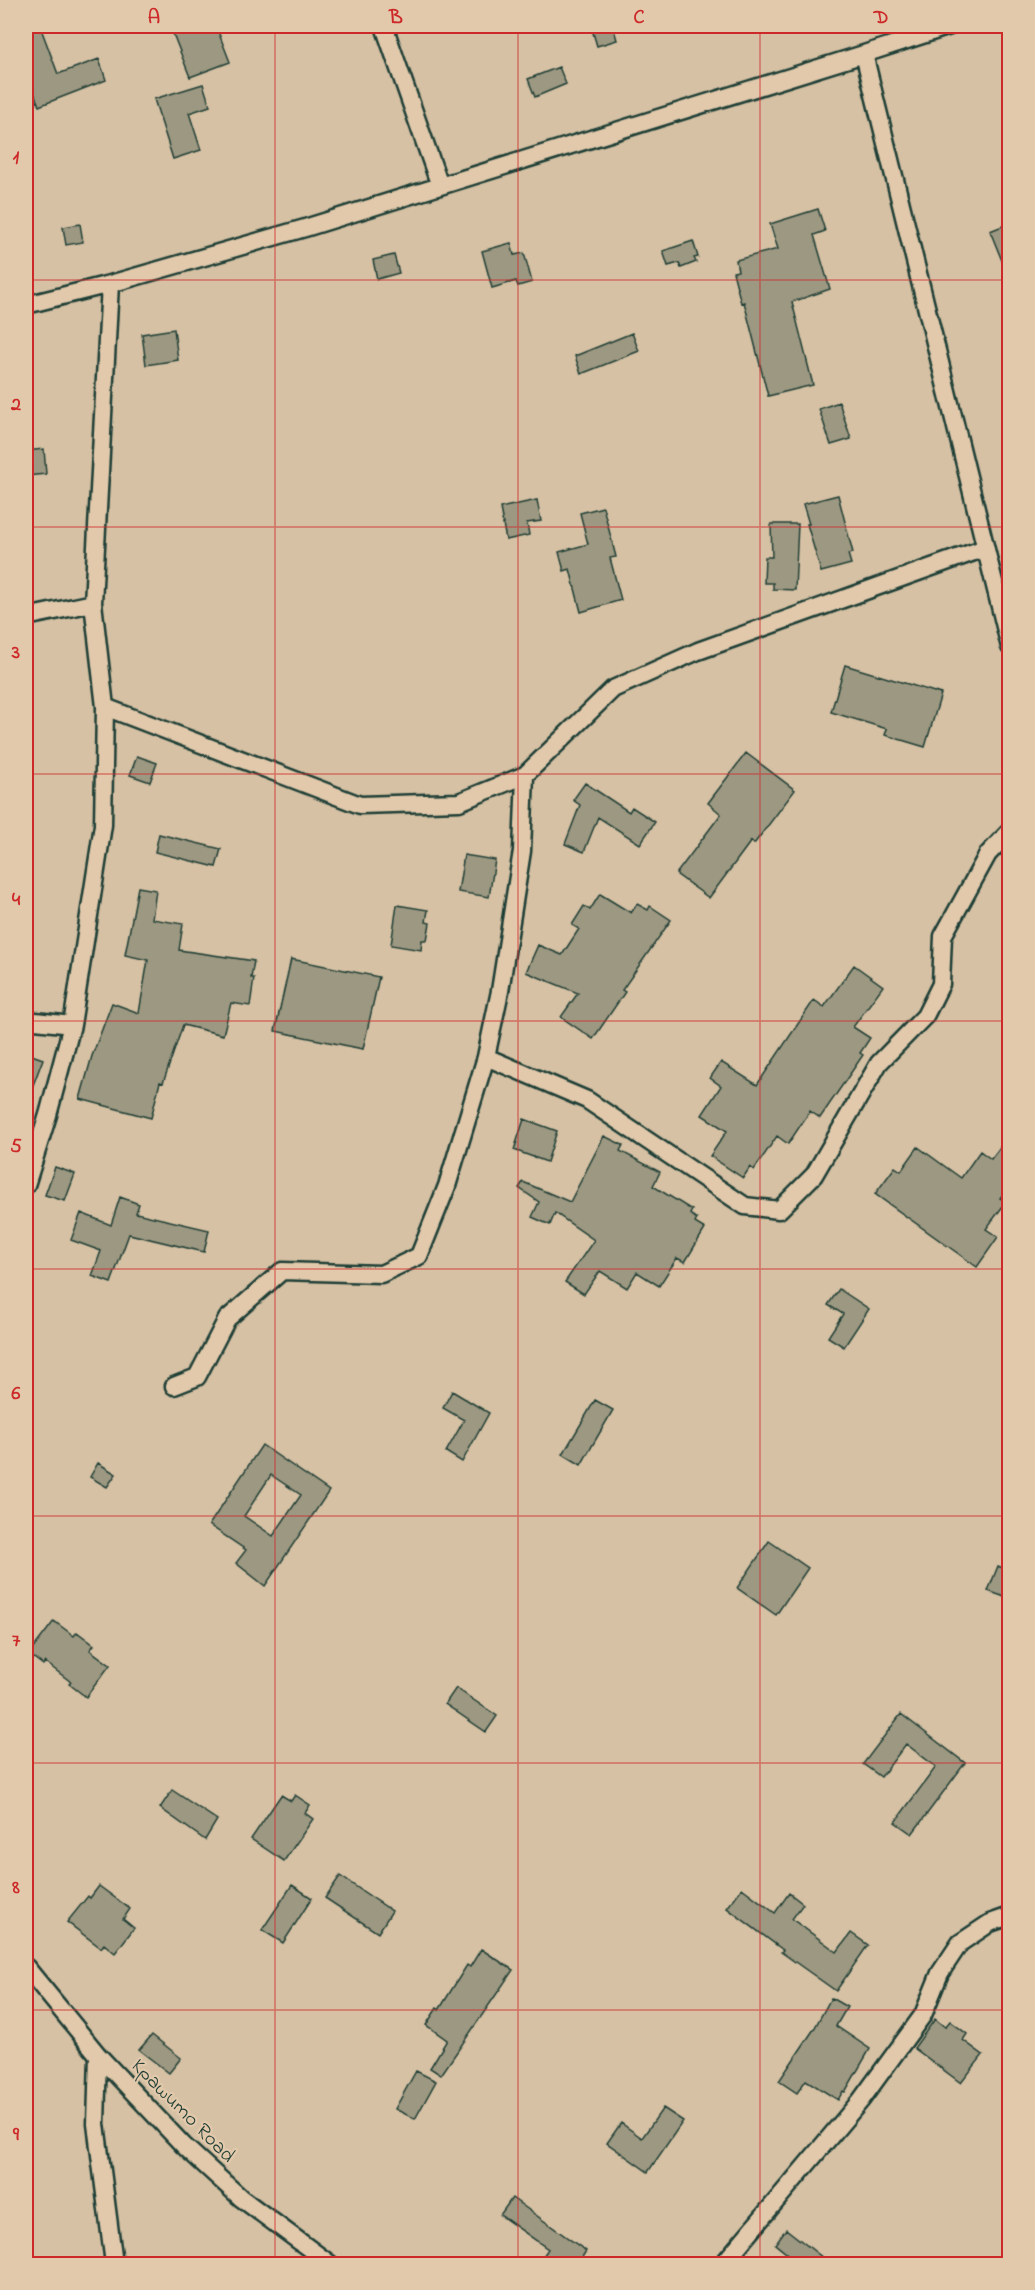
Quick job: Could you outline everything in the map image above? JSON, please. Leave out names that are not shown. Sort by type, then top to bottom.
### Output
[{"type":"street","points":[[384,26],[440,186]]},
{"type":"street","points":[[26,305],[110,284],[295,231],[950,26]]},
{"type":"street","points":[[864,54],[1010,647]]},
{"type":"street","points":[[26,1185],[48,1115],[72,1025],[103,825],[105,707],[93,603],[110,284]]},
{"type":"street","points":[[105,707],[360,805],[459,802],[525,775],[613,689],[698,651],[985,548]]},
{"type":"street","points":[[26,617],[93,603]]},
{"type":"street","points":[[174,1386],[197,1377],[227,1319],[282,1271],[381,1274],[419,1256],[447,1186],[486,1057],[500,991],[522,851],[525,775]]},
{"type":"street","points":[[486,1057],[587,1100],[745,1206],[779,1210],[814,1175],[879,1063],[925,1016],[941,984],[943,936],[988,854],[1010,831]]},
{"type":"street","points":[[26,1020],[72,1025]]},
{"type":"street","points":[[723,2265],[861,2100],[923,2015],[940,1973],[960,1943],[990,1923],[1010,1917]]},
{"type":"street","name":"Kpawumo Road","points":[[26,1967],[98,2055],[184,2146],[242,2198],[330,2265]]},
{"type":"street","points":[[98,2055],[96,2124],[114,2265]]},
{"type":"building","points":[[26,26],[40,26],[58,74],[99,59],[106,80],[39,106],[26,70]]},
{"type":"building","points":[[170,26],[216,26],[230,62],[190,77]]},
{"type":"building","points":[[591,26],[613,26],[617,40],[597,46]]},
{"type":"building","points":[[559,67],[566,84],[535,97],[528,79]]},
{"type":"building","points":[[203,84],[210,106],[189,113],[201,150],[173,159],[154,99]]},
{"type":"building","points":[[818,209],[825,231],[814,235],[830,289],[792,302],[813,385],[768,396],[744,302],[741,303],[733,272],[738,271],[736,260],[778,249],[770,224]]},
{"type":"building","points":[[1010,223],[1010,277],[1009,278],[990,231]]},
{"type":"building","points":[[80,224],[83,242],[66,245],[63,227]]},
{"type":"building","points":[[693,241],[698,257],[694,258],[696,262],[681,268],[679,263],[668,266],[663,251]]},
{"type":"building","points":[[511,243],[514,255],[524,253],[532,282],[518,286],[516,281],[492,288],[482,251]]},
{"type":"building","points":[[394,255],[399,273],[377,279],[373,260]]},
{"type":"building","points":[[174,329],[178,360],[146,365],[142,334]]},
{"type":"building","points":[[632,333],[639,351],[581,374],[575,356]]},
{"type":"building","points":[[839,402],[851,439],[831,445],[819,409]]},
{"type":"building","points":[[44,449],[46,474],[26,476],[26,451]]},
{"type":"building","points":[[838,495],[853,553],[848,554],[851,564],[821,572],[803,504]]},
{"type":"building","points":[[537,500],[541,521],[527,523],[529,535],[506,540],[500,508]]},
{"type":"building","points":[[603,507],[616,557],[610,558],[621,600],[581,612],[570,569],[564,571],[559,552],[588,544],[580,513]]},
{"type":"building","points":[[771,524],[798,524],[795,590],[773,589],[773,583],[764,583],[765,557],[772,557]]},
{"type":"building","points":[[845,665],[941,694],[925,747],[885,735],[887,729],[831,712]]},
{"type":"building","points":[[746,753],[795,790],[754,844],[751,841],[709,898],[676,874],[721,814],[708,803]]},
{"type":"building","points":[[137,756],[157,763],[150,782],[130,775]]},
{"type":"building","points":[[585,783],[629,812],[632,807],[655,822],[640,844],[598,817],[584,852],[565,844],[580,805],[573,800]]},
{"type":"building","points":[[159,834],[221,849],[216,867],[155,852]]},
{"type":"building","points":[[464,855],[495,860],[489,897],[458,892]]},
{"type":"building","points":[[138,887],[156,890],[152,919],[183,924],[179,950],[254,961],[250,1006],[231,1003],[223,1035],[183,1025],[163,1083],[160,1082],[151,1118],[80,1099],[92,1056],[112,1003],[139,1013],[148,960],[125,955]]},
{"type":"building","points":[[600,894],[631,913],[637,904],[648,910],[650,906],[671,920],[622,990],[625,992],[593,1039],[561,1017],[578,993],[526,972],[538,945],[562,955],[579,929],[572,925],[584,906],[590,910]]},
{"type":"building","points":[[397,905],[428,910],[426,922],[430,923],[427,940],[422,940],[421,950],[391,945]]},
{"type":"building","points":[[291,959],[379,977],[363,1049],[275,1031]]},
{"type":"building","points":[[854,965],[883,986],[853,1027],[870,1038],[860,1053],[863,1055],[820,1118],[810,1111],[788,1144],[777,1136],[754,1170],[750,1167],[743,1178],[710,1156],[727,1131],[702,1115],[721,1086],[710,1078],[721,1062],[757,1085],[814,1000],[824,1007]]},
{"type":"building","points":[[26,1053],[43,1059],[27,1101],[26,1101]]},
{"type":"building","points":[[524,1119],[557,1131],[547,1162],[514,1150]]},
{"type":"building","points":[[1010,1134],[1010,1185],[1000,1198],[1006,1202],[986,1229],[998,1237],[977,1267],[875,1194],[895,1167],[901,1171],[918,1147],[961,1178],[980,1151],[991,1159]]},
{"type":"building","points":[[604,1136],[623,1145],[620,1151],[660,1172],[653,1186],[692,1210],[690,1214],[697,1219],[695,1223],[705,1229],[685,1262],[677,1258],[659,1286],[637,1272],[627,1288],[600,1271],[584,1294],[565,1282],[594,1240],[555,1213],[550,1225],[532,1217],[539,1202],[519,1188],[523,1182],[570,1202]]},
{"type":"building","points":[[55,1167],[75,1174],[65,1201],[45,1195]]},
{"type":"building","points":[[120,1197],[139,1204],[136,1213],[209,1230],[204,1252],[129,1234],[111,1283],[92,1276],[101,1251],[71,1240],[81,1213],[111,1225]]},
{"type":"building","points":[[839,1289],[869,1309],[844,1347],[828,1337],[843,1314],[828,1305]]},
{"type":"building","points":[[452,1391],[489,1413],[462,1462],[446,1452],[464,1420],[443,1408]]},
{"type":"building","points":[[595,1400],[613,1410],[581,1465],[563,1454]]},
{"type":"building","points":[[262,1445],[329,1491],[265,1586],[236,1563],[246,1550],[209,1525]],"holes":[[[271,1475],[301,1495],[273,1536],[244,1516]]]},
{"type":"building","points":[[98,1463],[116,1474],[107,1487],[90,1477]]},
{"type":"building","points":[[769,1541],[808,1568],[776,1615],[737,1588]]},
{"type":"building","points":[[998,1566],[1010,1571],[1010,1599],[988,1591]]},
{"type":"building","points":[[54,1621],[74,1636],[77,1632],[94,1645],[90,1650],[110,1665],[86,1697],[45,1662],[43,1665],[29,1654]]},
{"type":"building","points":[[456,1688],[497,1716],[486,1732],[445,1704]]},
{"type":"building","points":[[901,1714],[965,1763],[912,1834],[895,1822],[936,1767],[906,1744],[881,1777],[863,1764]]},
{"type":"building","points":[[172,1790],[217,1820],[205,1840],[160,1808]]},
{"type":"building","points":[[281,1795],[291,1801],[295,1795],[310,1805],[305,1813],[313,1819],[284,1861],[251,1839]]},
{"type":"building","points":[[340,1876],[392,1911],[378,1933],[325,1898]]},
{"type":"building","points":[[292,1885],[312,1898],[283,1943],[262,1930]]},
{"type":"building","points":[[99,1886],[130,1909],[123,1919],[134,1928],[115,1953],[104,1944],[101,1948],[67,1922]]},
{"type":"building","points":[[742,1888],[775,1913],[789,1893],[803,1904],[792,1919],[837,1952],[851,1933],[868,1945],[836,1991],[781,1952],[783,1950],[727,1908]]},
{"type":"building","points":[[481,1949],[513,1970],[441,2075],[430,2068],[447,2040],[426,2025],[437,2008],[439,2010],[467,1965],[470,1967]]},
{"type":"building","points":[[831,1998],[847,2007],[836,2026],[870,2049],[838,2100],[806,2080],[797,2093],[779,2081],[814,2029]]},
{"type":"building","points":[[935,2019],[945,2027],[950,2021],[967,2034],[963,2040],[983,2055],[961,2083],[914,2048]]},
{"type":"building","points":[[152,2035],[181,2058],[169,2073],[139,2050]]},
{"type":"building","points":[[416,2071],[436,2081],[415,2119],[395,2109]]},
{"type":"building","points":[[663,2108],[683,2121],[648,2172],[607,2143],[621,2123],[642,2138]]},
{"type":"building","points":[[512,2198],[586,2251],[577,2265],[537,2265],[548,2249],[500,2215]]},
{"type":"building","points":[[786,2229],[832,2265],[801,2265],[775,2244]]}]
